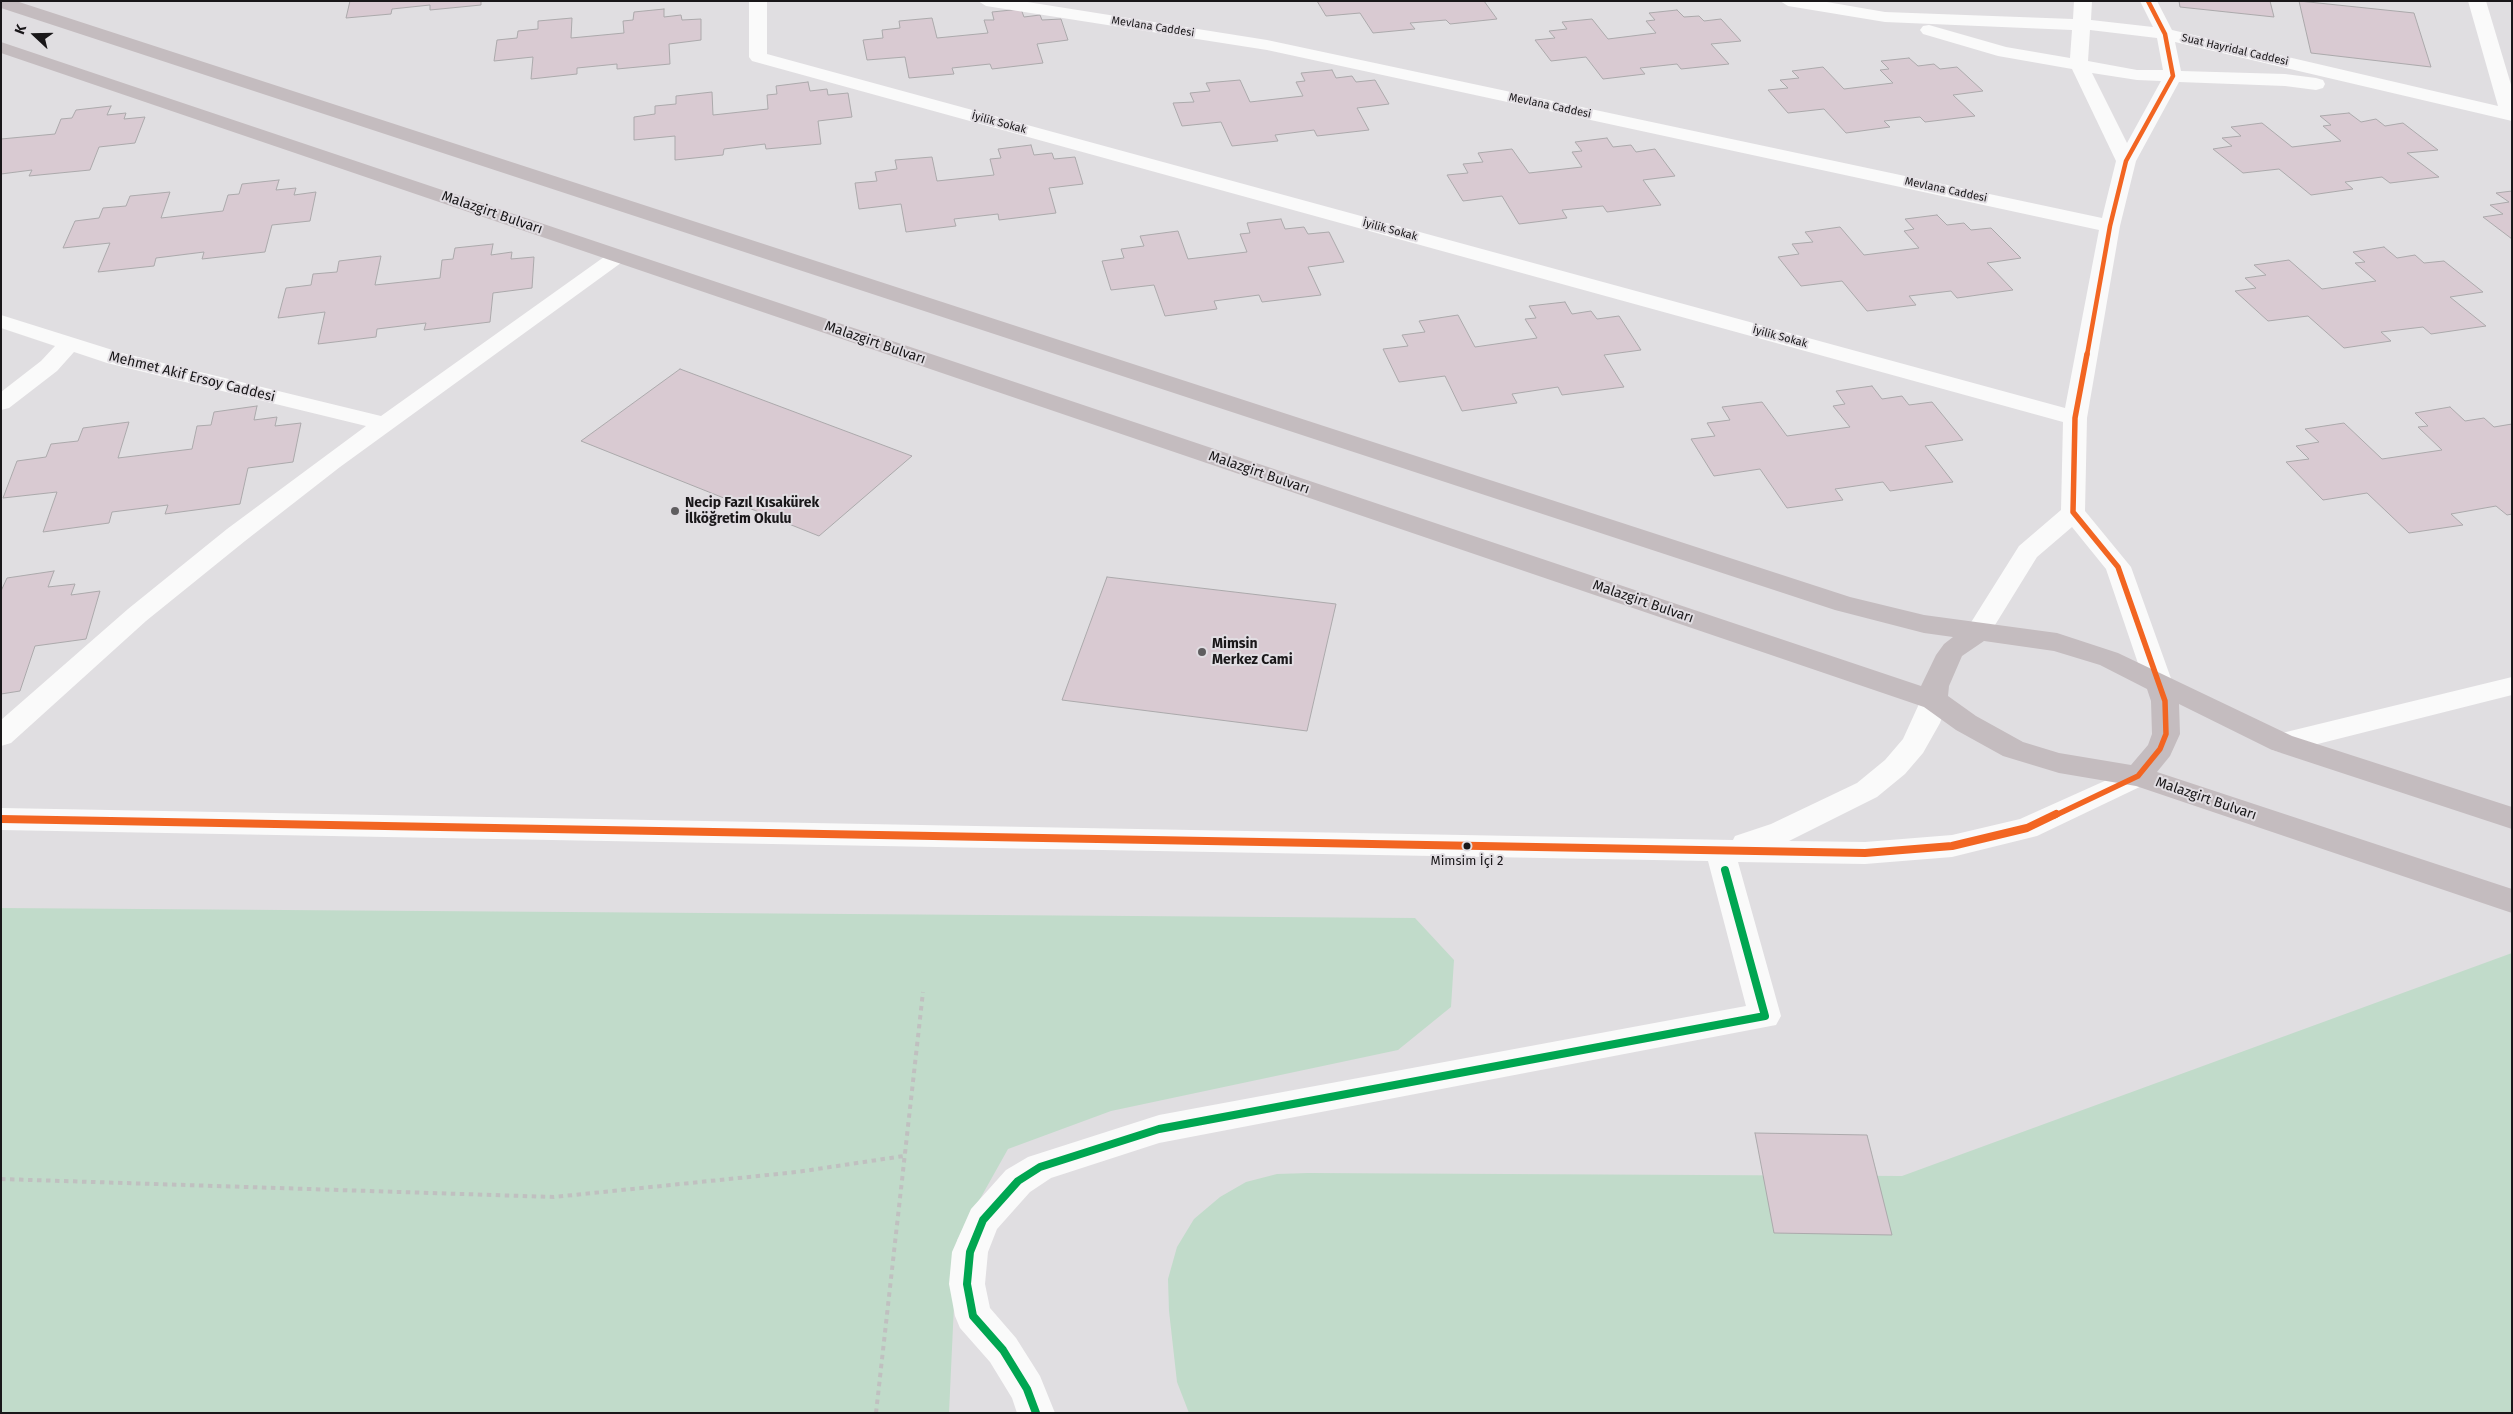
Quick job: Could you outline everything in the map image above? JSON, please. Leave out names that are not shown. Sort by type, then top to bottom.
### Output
[{"type":"highway","points":[[1,2],[1844,604],[1924,624],[1978,632],[2018,635],[2057,642],[2109,659],[2282,743],[2512,818]]},
{"type":"highway","name":"Malazgirt Bulvarı","points":[[1,47],[1934,700],[1966,723],[2013,749],[2059,763],[2138,776],[2512,902]]},
{"type":"highway","points":[[1934,700],[1938,672],[1945,661],[1953,650],[1978,632]]},
{"type":"highway","points":[[2138,776],[2160,749],[2166,734],[2165,700],[2159,684]]},
{"type":"street","name":"İyilik Sokak","points":[[758,1],[758,58],[2075,418]]},
{"type":"street","name":"Mevlana Caddesi","points":[[986,1],[1267,45],[2110,226]]},
{"type":"street","name":"Suat Hayridal Caddesi","points":[[1788,1],[1885,17],[2021,24],[2104,25],[2166,34],[2353,76],[2511,115]]},
{"type":"street","points":[[2083,1],[2079,65],[2126,161]]},
{"type":"street","points":[[2148,1],[2166,34],[2173,76],[2126,161],[2110,226],[2075,418],[2072,512],[2118,567],[2159,684]]},
{"type":"street","points":[[2477,1],[2511,115]]},
{"type":"street","name":"Suat Hayridal Caddesi","points":[[1885,17],[2004,52],[2138,75],[2285,80],[2461,104]]},
{"type":"street","points":[[1,736],[137,615],[236,535],[385,424],[618,256]]},
{"type":"street","name":"Mehmet Akif Ersoy Caddesi","points":[[1,321],[115,358],[385,424]]},
{"type":"street","points":[[1,403],[48,366],[69,344]]},
{"type":"street","points":[[1978,632],[2028,552],[2072,512]]},
{"type":"street","points":[[2282,743],[2512,686]]},
{"type":"street","points":[[1724,850],[1781,832],[1867,790],[1896,767],[1913,746],[1926,723],[1934,700]]},
{"type":"street","points":[[1,819],[1865,853],[1952,846],[2027,828],[2138,776]]},
{"type":"street","points":[[1036,1413],[1027,1389],[1003,1350],[974,1316],[967,1284],[970,1252],[983,1220],[1018,1181],[1040,1168],[1159,1129],[1765,1016],[1724,850]]},
{"type":"path","points":[[876,1413],[923,992]]},
{"type":"path","points":[[1,1180],[554,1197],[797,1172],[904,1156]]},
{"type":"green space","points":[[1,908],[1415,918],[1454,960],[1451,1007],[1398,1050],[1111,1111],[1008,1149],[957,1240],[949,1413],[1,1413]]},
{"type":"green space","points":[[2512,953],[2512,1413],[1189,1413],[1177,1382],[1169,1311],[1168,1279],[1177,1247],[1194,1219],[1220,1197],[1246,1182],[1277,1174],[1308,1173],[1902,1176]]},
{"type":"building","points":[[350,1],[481,1],[481,5],[430,10],[430,5],[392,9],[391,14],[346,18]]},
{"type":"building","points":[[1317,1],[1484,1],[1497,19],[1450,24],[1446,20],[1410,23],[1415,29],[1373,33],[1360,13],[1326,16]]},
{"type":"building","points":[[2179,1],[2270,1],[2274,17],[2180,7]]},
{"type":"building","points":[[2299,1],[2414,13],[2431,67],[2311,53]]},
{"type":"building","points":[[664,9],[664,17],[681,15],[682,20],[701,19],[701,40],[669,44],[670,64],[617,69],[617,64],[577,68],[577,74],[531,79],[533,57],[494,61],[497,40],[517,38],[518,31],[538,29],[538,21],[572,18],[571,38],[624,33],[623,21],[633,20],[634,12]]},
{"type":"building","points":[[1021,9],[1024,17],[1040,15],[1042,20],[1061,19],[1068,40],[1037,44],[1043,63],[992,69],[990,64],[952,68],[954,74],[909,78],[905,57],[867,60],[863,40],[883,38],[882,30],[900,28],[899,21],[932,18],[937,38],[988,33],[984,20],[994,20],[992,12]]},
{"type":"building","points":[[1677,10],[1684,17],[1699,16],[1704,21],[1721,19],[1741,41],[1711,44],[1729,64],[1681,69],[1677,64],[1640,68],[1645,74],[1603,79],[1586,57],[1551,61],[1535,40],[1555,38],[1549,31],[1567,29],[1562,22],[1592,19],[1608,39],[1656,33],[1646,21],[1655,20],[1649,13]]},
{"type":"building","points":[[1909,58],[1918,66],[1934,64],[1940,69],[1957,67],[1983,91],[1953,95],[1975,116],[1925,122],[1920,117],[1884,121],[1890,127],[1846,133],[1824,109],[1788,113],[1768,90],[1788,88],[1780,80],[1799,78],[1792,71],[1823,67],[1844,89],[1893,83],[1880,70],[1889,69],[1881,61]]},
{"type":"building","points":[[1332,70],[1336,78],[1352,76],[1356,82],[1375,80],[1389,104],[1357,108],[1369,130],[1317,136],[1314,130],[1275,135],[1278,141],[1232,146],[1221,122],[1182,126],[1173,103],[1194,102],[1190,93],[1210,91],[1206,83],[1240,80],[1250,102],[1303,96],[1296,82],[1305,81],[1301,73]]},
{"type":"building","points":[[808,82],[810,91],[827,89],[828,95],[848,93],[852,117],[818,121],[821,144],[766,149],[765,144],[724,149],[723,155],[675,160],[675,136],[634,140],[634,117],[655,114],[655,106],[676,104],[676,96],[712,92],[713,115],[768,109],[767,95],[777,94],[776,86]]},
{"type":"building","points":[[111,106],[107,115],[126,113],[124,119],[145,117],[135,143],[99,147],[90,170],[29,176],[32,170],[1,174],[1,139],[55,134],[61,119],[72,118],[76,110]]},
{"type":"building","points":[[2349,113],[2361,122],[2376,119],[2385,126],[2403,123],[2438,150],[2407,153],[2439,177],[2390,183],[2382,177],[2345,182],[2353,189],[2311,195],[2279,169],[2243,173],[2213,149],[2232,146],[2222,138],[2241,136],[2231,127],[2262,123],[2292,147],[2341,141],[2323,126],[2331,125],[2320,116]]},
{"type":"building","points":[[1607,138],[1613,147],[1631,145],[1636,152],[1655,149],[1675,176],[1643,180],[1661,205],[1607,212],[1603,206],[1562,210],[1567,218],[1519,224],[1502,196],[1463,201],[1447,175],[1468,173],[1463,164],[1483,162],[1478,153],[1512,149],[1529,173],[1582,167],[1572,152],[1582,151],[1575,142]]},
{"type":"building","points":[[1031,145],[1034,155],[1052,153],[1054,159],[1075,157],[1083,184],[1049,188],[1056,213],[999,220],[998,214],[954,219],[956,226],[906,232],[901,204],[859,209],[855,183],[877,181],[875,172],[897,169],[895,160],[932,157],[937,181],[994,175],[990,159],[1001,158],[998,149]]},
{"type":"building","points":[[279,180],[276,190],[296,188],[294,195],[316,192],[310,221],[272,225],[265,252],[202,259],[204,252],[156,258],[154,266],[98,272],[110,243],[63,248],[75,221],[99,218],[103,208],[126,206],[130,196],[170,192],[161,218],[223,211],[228,195],[239,194],[242,184]]},
{"type":"building","points":[[2512,191],[2512,239],[2483,217],[2503,214],[2490,205],[2509,202],[2496,193]]},
{"type":"building","points":[[1937,215],[1947,225],[1964,223],[1971,230],[1991,228],[2021,258],[1987,263],[2013,290],[1957,298],[1951,291],[1909,296],[1916,305],[1867,311],[1842,281],[1801,286],[1778,257],[1799,254],[1792,244],[1813,242],[1805,232],[1840,227],[1864,255],[1919,248],[1904,231],[1914,229],[1905,219]]},
{"type":"building","points":[[1281,219],[1285,229],[1304,227],[1308,234],[1329,232],[1344,262],[1308,267],[1321,295],[1262,302],[1259,295],[1214,301],[1217,309],[1165,316],[1154,285],[1111,290],[1102,261],[1124,258],[1121,249],[1144,246],[1140,236],[1178,231],[1188,259],[1247,252],[1240,234],[1250,233],[1247,223]]},
{"type":"building","points":[[493,244],[491,255],[512,252],[511,259],[534,257],[532,288],[493,293],[490,322],[424,330],[426,323],[377,329],[376,337],[318,344],[325,312],[278,318],[286,288],[311,285],[313,274],[337,272],[339,261],[381,256],[375,285],[440,278],[442,260],[453,259],[455,248]]},
{"type":"building","points":[[2384,247],[2397,258],[2415,255],[2424,263],[2444,261],[2483,292],[2450,297],[2486,326],[2431,334],[2423,327],[2381,332],[2391,341],[2344,348],[2308,316],[2268,321],[2235,291],[2256,288],[2245,278],[2266,275],[2254,265],[2289,260],[2322,289],[2376,281],[2355,263],[2365,262],[2353,252]]},
{"type":"building","points":[[1565,302],[1572,314],[1591,311],[1597,319],[1619,316],[1641,350],[1604,355],[1624,387],[1562,395],[1558,387],[1512,394],[1517,403],[1462,411],[1445,376],[1399,382],[1383,349],[1408,346],[1402,335],[1425,332],[1419,321],[1458,315],[1475,347],[1537,338],[1525,319],[1536,318],[1529,306]]},
{"type":"building","points":[[680,369],[912,456],[819,536],[581,441]]},
{"type":"building","points":[[1872,386],[1882,399],[1902,396],[1909,405],[1932,402],[1963,440],[1925,446],[1953,482],[1890,491],[1883,482],[1835,489],[1843,500],[1787,508],[1760,469],[1714,476],[1691,439],[1715,436],[1707,423],[1730,420],[1722,407],[1762,402],[1787,436],[1850,427],[1833,406],[1845,404],[1836,391]]},
{"type":"building","points":[[257,406],[254,420],[277,417],[275,426],[301,423],[293,462],[248,468],[240,504],[165,514],[168,505],[112,512],[109,523],[43,532],[57,492],[3,498],[17,461],[46,457],[51,444],[78,441],[83,428],[129,422],[118,458],[192,449],[197,426],[211,425],[214,412]]},
{"type":"building","points":[[2450,407],[2465,421],[2484,418],[2494,427],[2512,424],[2512,514],[2507,515],[2496,506],[2451,514],[2463,525],[2409,533],[2367,493],[2323,500],[2286,462],[2309,459],[2296,446],[2319,442],[2305,429],[2344,423],[2382,459],[2442,450],[2418,427],[2428,426],[2415,413]]},
{"type":"building","points":[[54,571],[48,587],[75,584],[71,595],[100,591],[86,639],[35,646],[20,691],[1,694],[1,591],[7,578]]},
{"type":"building","name":"Mimsin Merkez Cami","points":[[1107,577],[1336,604],[1307,731],[1062,700]]},
{"type":"building","points":[[1755,1133],[1867,1135],[1892,1235],[1774,1233]]},
{"type":"transit line","points":[[1,819],[1865,853],[1952,846],[2027,828],[2138,776],[2160,749],[2166,734],[2165,701],[2118,567],[2073,512],[2075,418],[2110,226],[2126,161],[2173,76],[2165,34],[2148,1]]},
{"type":"transit line","points":[[1036,1413],[1027,1389],[1003,1350],[973,1316],[967,1284],[970,1252],[983,1220],[1018,1181],[1040,1167],[1159,1129],[1765,1016],[1725,870]]},
{"type":"place","name":"Necip Fazıl Kısakürek İlköğretim Okulu","points":[[675,511]]},
{"type":"place","name":"Mimsin Merkez Cami","points":[[1202,652]]},
{"type":"place","name":"Mimsim İçi 2","points":[[1467,846]]}]
